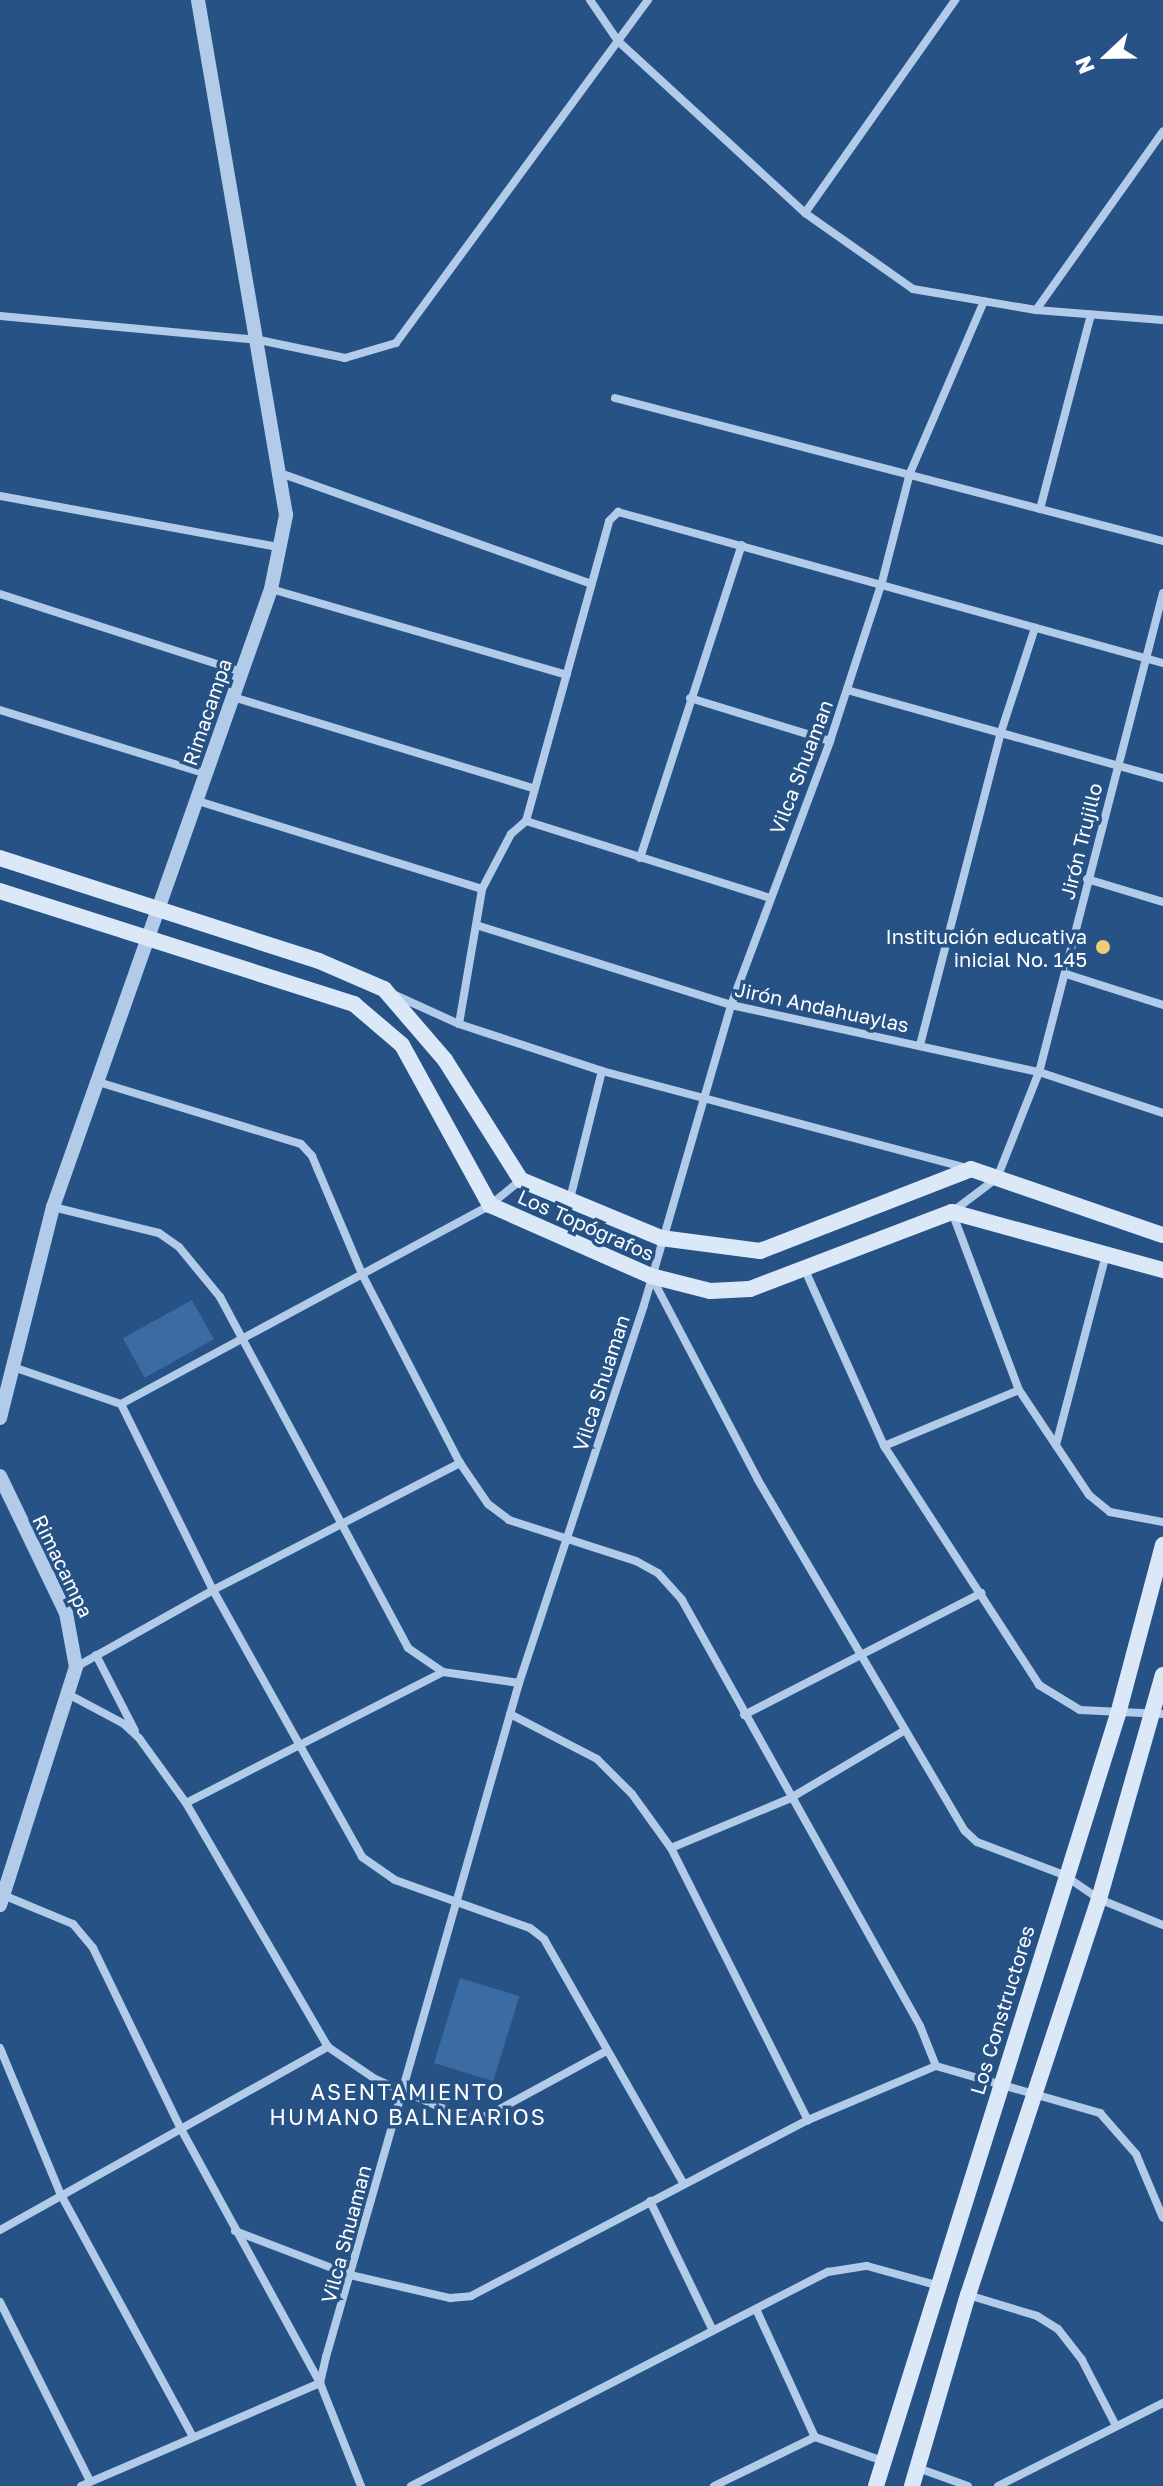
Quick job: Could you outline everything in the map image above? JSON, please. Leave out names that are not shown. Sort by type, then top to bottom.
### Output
[{"type":"main road","name":"Los Topógrafos","points":[[0,858],[319,961],[384,989],[445,1060],[521,1180],[661,1238],[760,1251],[971,1169]]},
{"type":"main road","name":"Los Topógrafos","points":[[0,891],[151,936],[354,1004],[386,1028],[408,1056],[490,1205],[651,1276],[710,1291],[737,1290],[805,1270],[952,1212]]},
{"type":"main road","points":[[971,1169],[1163,1235]]},
{"type":"main road","points":[[952,1212],[1163,1270]]},
{"type":"main road","name":"Los Constructores","points":[[876,2486],[1064,1875],[1118,1714],[1163,1545]]},
{"type":"main road","points":[[912,2486],[968,2295],[1099,1899],[1157,1712],[1163,1675]]},
{"type":"street","name":"Rimacampa","points":[[0,1418],[53,1207],[271,589],[286,515],[259,340],[215,122],[198,0]]},
{"type":"street","points":[[590,0],[618,41],[805,213],[913,289],[1036,310],[1163,320]]},
{"type":"street","points":[[0,316],[259,340],[345,358],[396,343],[648,0]]},
{"type":"street","points":[[805,213],[955,0]]},
{"type":"street","points":[[1036,310],[1163,131]]},
{"type":"street","name":"Vilca Shuaman","points":[[320,2383],[519,1683],[651,1276],[731,1005],[767,897],[830,741],[882,582],[910,473],[984,301]]},
{"type":"street","points":[[1040,509],[1091,315]]},
{"type":"street","points":[[615,398],[1163,541]]},
{"type":"street","points":[[280,473],[591,584]]},
{"type":"street","points":[[0,496],[279,547]]},
{"type":"street","points":[[459,1024],[482,889],[511,834],[526,821],[532,788],[609,521],[618,512],[882,582],[1163,663]]},
{"type":"street","points":[[640,858],[742,545]]},
{"type":"street","points":[[271,589],[567,675]]},
{"type":"street","name":"Jirón Trujillo","points":[[997,1178],[1039,1072],[1163,593]]},
{"type":"street","points":[[0,594],[242,672]]},
{"type":"street","points":[[920,1045],[1000,735],[1035,628]]},
{"type":"street","points":[[847,690],[1163,778]]},
{"type":"street","points":[[233,697],[532,788]]},
{"type":"street","points":[[690,698],[830,741]]},
{"type":"street","points":[[0,710],[207,774]]},
{"type":"street","points":[[198,801],[482,889]]},
{"type":"street","points":[[526,821],[767,897]]},
{"type":"street","points":[[1087,879],[1163,902]]},
{"type":"street","name":"Jirón Andahuaylas","points":[[476,925],[731,1005],[1039,1072],[1163,1113]]},
{"type":"street","points":[[1066,974],[1163,1005]]},
{"type":"street","points":[[384,989],[459,1024],[602,1071],[971,1169]]},
{"type":"street","points":[[570,1199],[602,1071]]},
{"type":"street","points":[[95,1081],[301,1144],[312,1156],[363,1276],[460,1463],[488,1504],[509,1520],[636,1561],[671,1586],[920,2026],[936,2066]]},
{"type":"street","points":[[997,1178],[952,1212],[1019,1390],[1089,1495],[1110,1512],[1163,1522]]},
{"type":"street","points":[[121,1404],[490,1205],[521,1180]]},
{"type":"street","points":[[53,1207],[159,1233],[179,1247],[220,1297],[391,1624],[408,1648],[443,1672],[519,1683]]},
{"type":"street","points":[[1056,1445],[1106,1254]]},
{"type":"street","points":[[805,1270],[884,1446],[1039,1685],[1080,1710],[1118,1714],[1157,1712]]},
{"type":"street","points":[[651,1276],[758,1480],[862,1650],[965,1831],[993,1849],[1064,1875],[1099,1899],[1163,1925]]},
{"type":"street","points":[[13,1367],[121,1404],[213,1590],[362,1857],[395,1880],[530,1928],[544,1939],[683,2183]]},
{"type":"street","points":[[884,1446],[1019,1390]]},
{"type":"street","points":[[361,2486],[320,2383],[181,2129],[85,1935],[73,1924],[2,1900],[76,1667],[213,1590],[460,1463]]},
{"type":"street","name":"Rimacampa","points":[[0,1476],[66,1613],[76,1667]]},
{"type":"street","points":[[744,1715],[862,1650],[981,1593]]},
{"type":"street","points":[[96,1655],[139,1738],[186,1803],[328,2047],[402,2091],[463,2117],[487,2116],[606,2051]]},
{"type":"street","points":[[186,1803],[443,1672]]},
{"type":"street","points":[[66,1693],[124,1724],[139,1738]]},
{"type":"street","points":[[510,1714],[597,1759],[632,1794],[671,1848],[808,2120]]},
{"type":"street","points":[[671,1848],[789,1799],[905,1730]]},
{"type":"street","points":[[0,2230],[60,2193],[328,2047]]},
{"type":"street","points":[[0,2048],[60,2193],[193,2437]]},
{"type":"street","points":[[235,2231],[350,2275],[450,2298],[471,2296],[808,2120],[936,2066],[1036,2091],[1083,2106],[1113,2122],[1136,2154],[1163,2216]]},
{"type":"street","points":[[650,2201],[713,2331]]},
{"type":"street","points":[[411,2486],[756,2309],[848,2266],[886,2269],[936,2285]]},
{"type":"street","points":[[968,2295],[1037,2316],[1058,2329],[1082,2360],[1116,2426]]},
{"type":"street","points":[[0,2302],[90,2481]]},
{"type":"street","points":[[756,2309],[815,2437]]},
{"type":"street","points":[[81,2486],[320,2383]]},
{"type":"street","points":[[998,2486],[1163,2403]]},
{"type":"street","points":[[714,2486],[815,2437],[883,2461]]},
{"type":"street","points":[[918,2468],[968,2486]]},
{"type":"shaded area","points":[[192,1300],[214,1339],[145,1378],[123,1338]]},
{"type":"shaded area","points":[[460,1978],[519,1996],[493,2081],[434,2063]]},
{"type":"place","name":"Institución educativa inicial No. 145","points":[[1103,947]]},
{"type":"district","name":"ASENTAMIENTO HUMANO BALNEARIOS","points":[[408,2104]]}]
